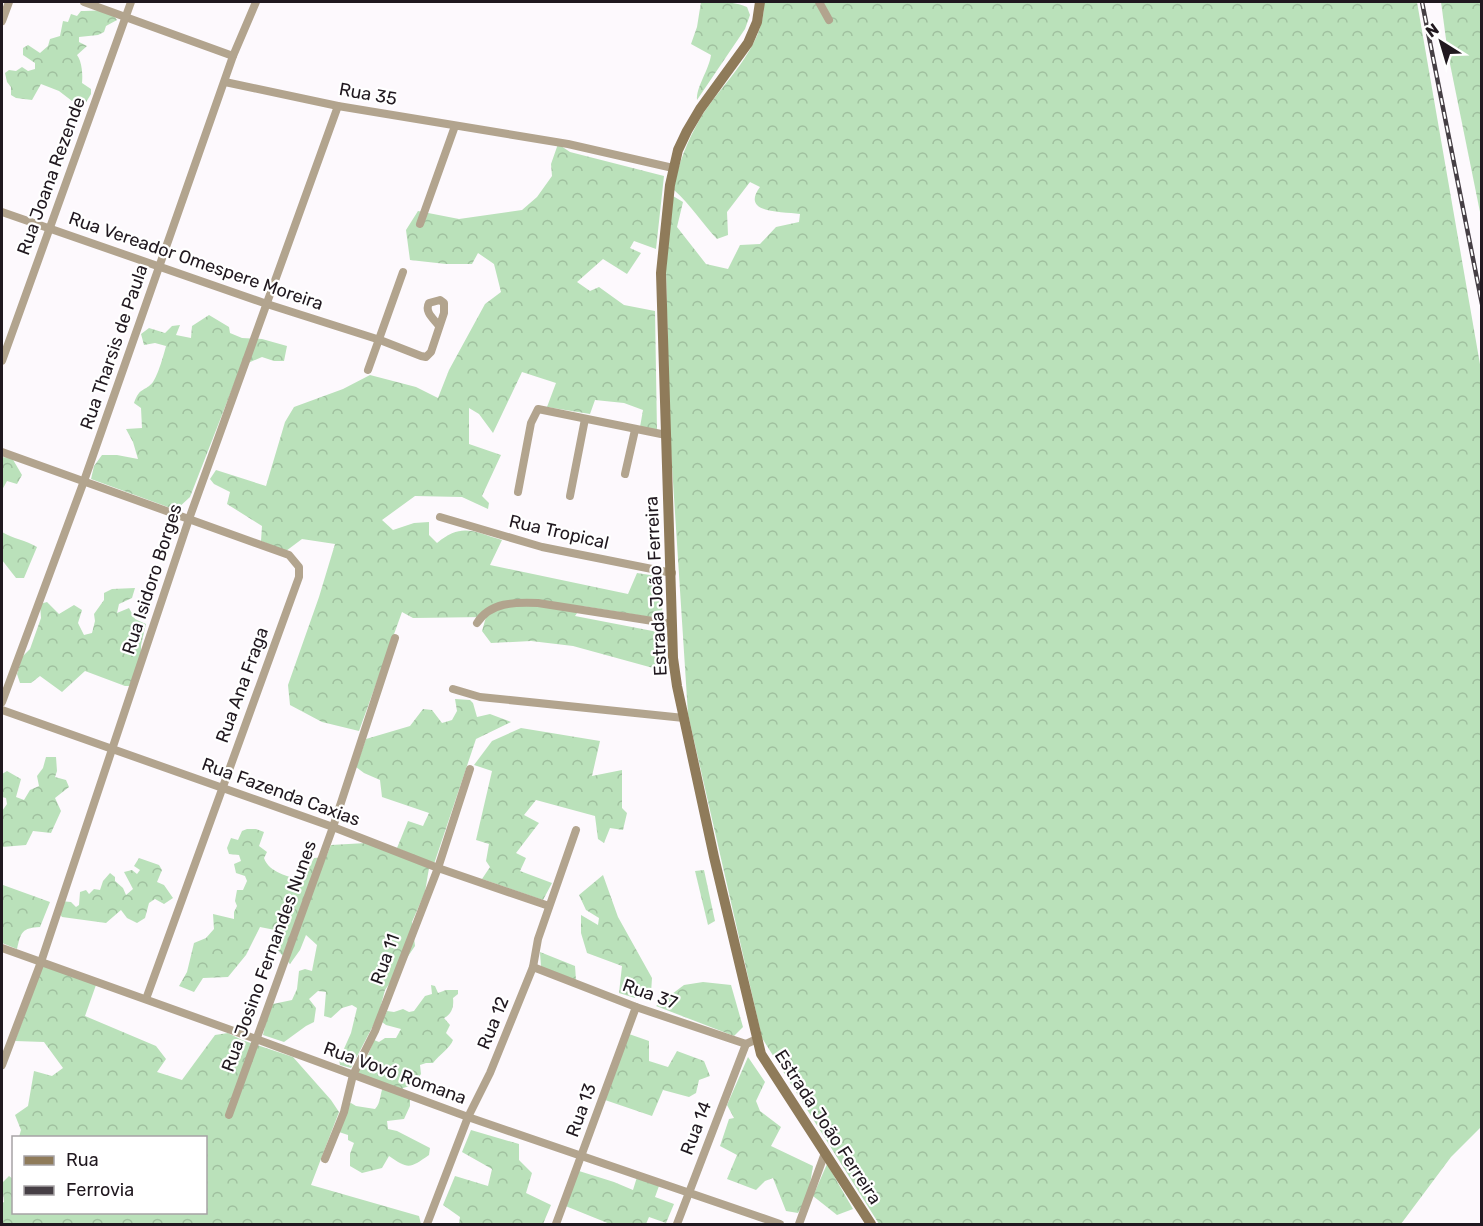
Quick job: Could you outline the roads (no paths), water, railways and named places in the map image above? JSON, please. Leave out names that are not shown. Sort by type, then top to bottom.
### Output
[{"type":"street","points":[[2,21],[9,2]]},
{"type":"street","points":[[84,2],[233,56]]},
{"type":"street","name":"Rua Joana Rezende","points":[[2,361],[131,2]]},
{"type":"street","name":"Rua Tharsis de Paula","points":[[2,702],[84,481],[233,56],[256,2]]},
{"type":"street","name":"Estrada João Ferreira","points":[[759,2],[757,22],[748,43],[692,121],[673,168],[661,273],[672,624],[676,676],[761,1054],[871,1224]]},
{"type":"street","points":[[819,2],[829,20]]},
{"type":"street","name":"Rua 35","points":[[225,82],[338,106],[568,144],[673,168]]},
{"type":"street","name":"Rua Isidoro Borges","points":[[2,1065],[41,962],[189,519],[338,106]]},
{"type":"street","points":[[420,224],[455,126]]},
{"type":"street","name":"Rua Vereador Omespere Moreira","points":[[2,212],[426,357],[431,352],[440,326]]},
{"type":"street","points":[[368,370],[403,273]]},
{"type":"street","points":[[518,492],[531,423],[535,412],[540,409],[666,435]]},
{"type":"street","points":[[570,496],[585,419]]},
{"type":"street","points":[[625,474],[635,430]]},
{"type":"street","points":[[2,452],[189,519]]},
{"type":"street","name":"Rua Tropical","points":[[440,517],[542,547],[672,573]]},
{"type":"street","name":"Rua Ana Fraga","points":[[146,999],[299,577],[299,567],[289,555],[189,519]]},
{"type":"street","points":[[477,623],[486,612],[494,607],[521,602],[672,624]]},
{"type":"street","name":"Rua Josino Fernandes Nunes","points":[[229,1114],[333,827],[395,638]]},
{"type":"street","points":[[453,689],[480,697],[684,718]]},
{"type":"street","name":"Rua Fazenda Caxias","points":[[2,710],[549,906]]},
{"type":"street","name":"Rua 11","points":[[325,1159],[344,1112],[353,1074],[375,1031],[438,868],[470,769]]},
{"type":"street","name":"Rua 12","points":[[427,1224],[468,1117],[490,1072],[533,967],[538,939],[576,830]]},
{"type":"street","name":"Rua Vovó Romana","points":[[2,948],[468,1117],[780,1224]]},
{"type":"street","name":"Rua 37","points":[[533,967],[636,1007],[746,1044]]},
{"type":"street","name":"Rua 13","points":[[556,1224],[636,1007]]},
{"type":"street","points":[[746,1044],[757,1039]]},
{"type":"street","name":"Rua 14","points":[[677,1224],[746,1044]]},
{"type":"street","points":[[799,1224],[825,1154]]},
{"type":"railway","points":[[1422,2],[1482,304]]}]
